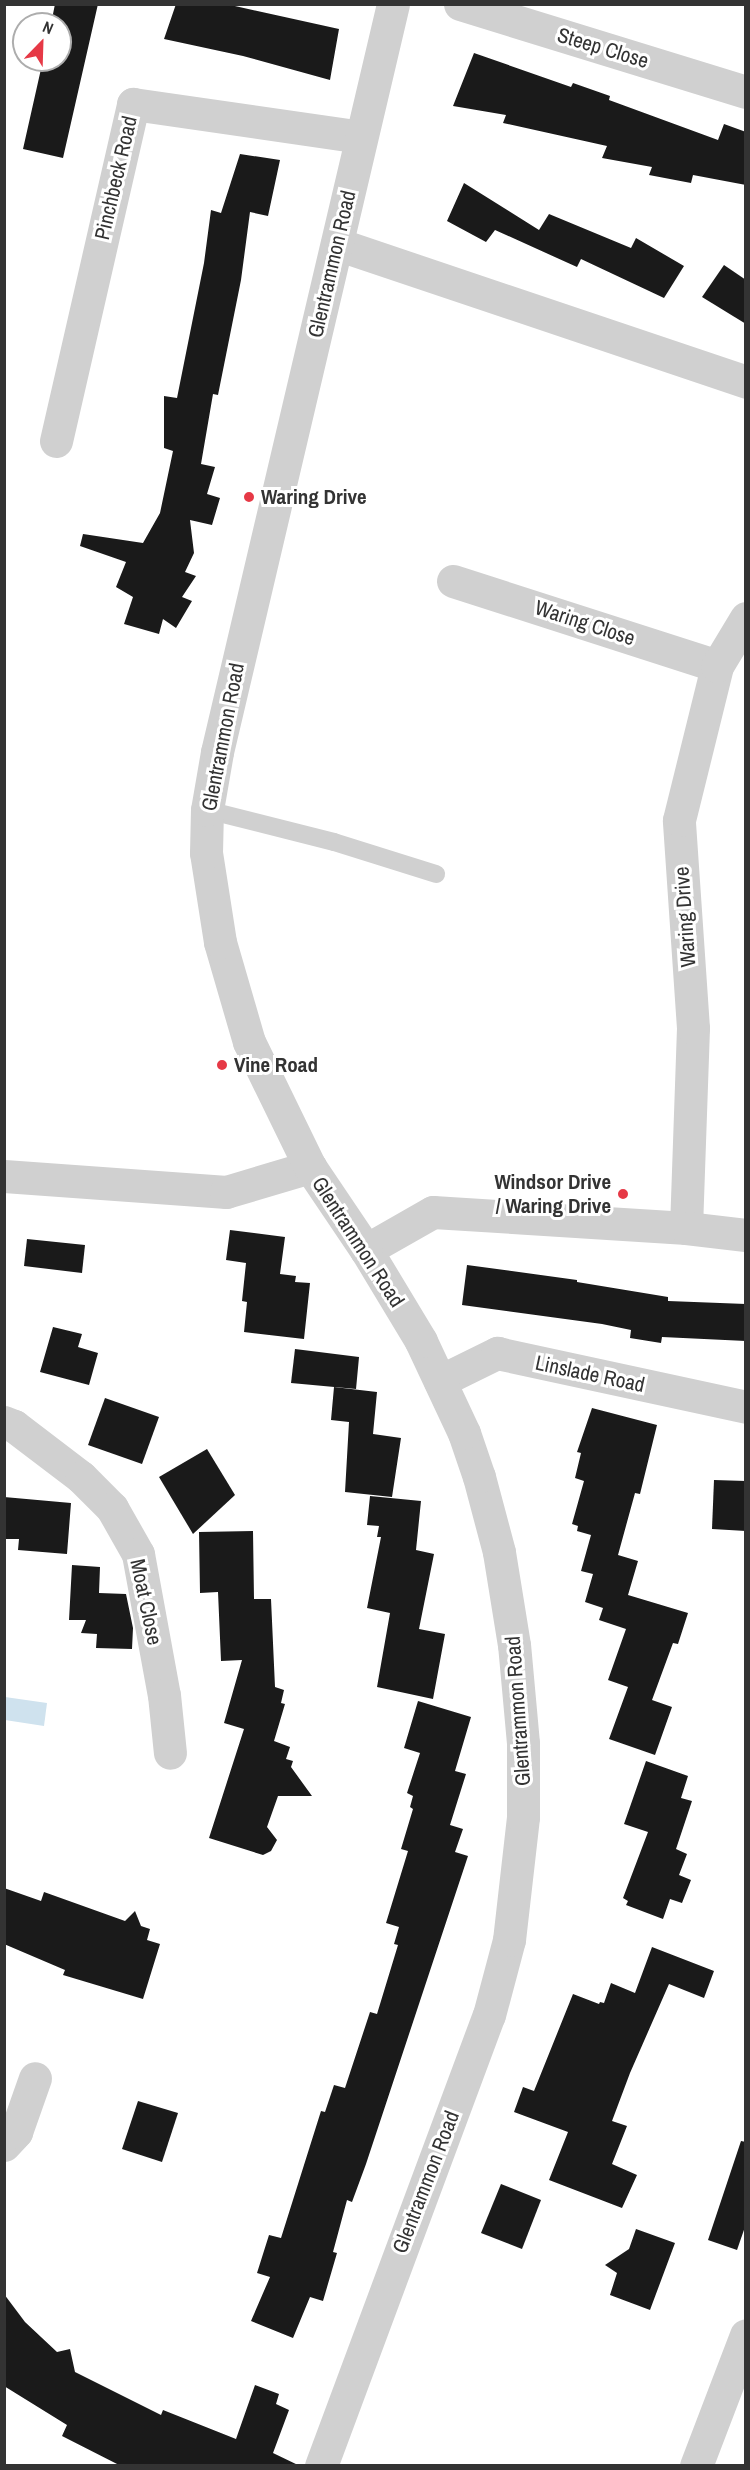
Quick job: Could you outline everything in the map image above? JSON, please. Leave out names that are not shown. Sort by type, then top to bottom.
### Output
[{"type":"street","name":"Glentrammon Road","points":[[321,2466],[489,2015],[509,1940],[524,1817],[524,1743],[508,1600],[488,1508],[464,1433],[421,1341],[366,1250],[310,1167],[249,1042],[237,1008],[220,942],[206,853],[207,810],[228,705],[393,4]]},
{"type":"street","name":"Steep Close","points":[[460,4],[746,92]]},
{"type":"street","name":"Pinchbeck Road","points":[[56,441],[133,104],[361,137]]},
{"type":"street","points":[[337,244],[746,382]]},
{"type":"street","name":"Waring Close","points":[[453,581],[717,666]]},
{"type":"street","name":"Waring Drive","points":[[686,1228],[693,1028],[679,820],[717,666],[746,618]]},
{"type":"street","points":[[4,1176],[226,1192],[310,1167]]},
{"type":"street","points":[[366,1250],[433,1212],[686,1228],[746,1235]]},
{"type":"street","name":"Linslade Road","points":[[440,1381],[497,1353],[746,1407]]},
{"type":"street","name":"Moat Close","points":[[4,1422],[14,1426],[81,1477],[112,1508],[138,1554],[164,1695],[170,1753]]},
{"type":"street","points":[[4,2145],[16,2132],[35,2078]]},
{"type":"street","points":[[696,2466],[746,2335]]},
{"type":"lane","points":[[207,810],[334,842],[436,874]]},
{"type":"water","points":[[5,1697],[47,1703],[44,1726],[5,1720]]},
{"type":"building","points":[[55,4],[98,4],[63,158],[23,149],[40,72],[72,72],[72,12],[53,12]]},
{"type":"building","points":[[176,4],[226,4],[339,29],[330,80],[243,56],[164,39]]},
{"type":"building","points":[[474,53],[571,87],[573,83],[610,96],[609,100],[718,140],[724,124],[746,132],[746,185],[693,175],[691,183],[649,175],[652,167],[602,158],[607,146],[503,123],[506,115],[453,106]]},
{"type":"building","points":[[240,154],[280,160],[268,216],[250,212],[241,280],[218,395],[213,394],[201,464],[215,467],[207,494],[220,498],[212,525],[190,520],[194,553],[185,572],[196,576],[182,597],[192,601],[176,628],[163,619],[159,634],[124,624],[133,597],[116,587],[126,562],[80,546],[83,534],[143,543],[160,513],[173,451],[164,448],[164,396],[177,398],[204,263],[211,210],[221,213]]},
{"type":"building","points":[[464,183],[539,230],[549,214],[631,248],[636,238],[684,266],[664,298],[581,259],[577,267],[495,230],[486,242],[447,221]]},
{"type":"building","points":[[724,265],[746,280],[746,324],[702,297]]},
{"type":"building","points":[[230,1230],[285,1237],[280,1274],[296,1276],[295,1282],[310,1283],[304,1339],[244,1332],[247,1302],[242,1301],[246,1263],[226,1260]]},
{"type":"building","points":[[27,1239],[85,1245],[82,1273],[24,1266]]},
{"type":"building","points":[[467,1265],[577,1280],[577,1282],[668,1297],[668,1301],[746,1304],[746,1341],[662,1337],[661,1343],[630,1338],[631,1330],[602,1324],[462,1305]]},
{"type":"building","points":[[53,1327],[82,1334],[78,1347],[98,1353],[89,1385],[40,1372]]},
{"type":"building","points":[[295,1349],[359,1357],[356,1389],[291,1383]]},
{"type":"building","points":[[334,1387],[377,1392],[373,1434],[401,1438],[392,1497],[345,1492],[349,1422],[331,1420]]},
{"type":"building","points":[[105,1398],[159,1417],[142,1464],[88,1445]]},
{"type":"building","points":[[592,1408],[657,1425],[640,1494],[635,1493],[618,1555],[638,1561],[628,1595],[688,1613],[678,1644],[673,1643],[652,1700],[672,1707],[655,1755],[609,1739],[628,1687],[608,1680],[626,1629],[599,1620],[603,1608],[585,1602],[593,1574],[581,1571],[591,1535],[577,1531],[578,1526],[572,1524],[584,1481],[575,1478],[581,1453],[577,1452]]},
{"type":"building","points":[[207,1449],[235,1495],[193,1534],[159,1477]]},
{"type":"building","points":[[714,1480],[746,1481],[746,1531],[712,1529]]},
{"type":"building","points":[[370,1496],[421,1501],[416,1550],[434,1554],[419,1629],[445,1634],[433,1699],[377,1687],[390,1613],[367,1608],[381,1537],[377,1537],[379,1526],[367,1525]]},
{"type":"building","points":[[4,1497],[71,1503],[67,1554],[18,1550],[19,1539],[4,1539]]},
{"type":"building","points":[[253,1531],[254,1599],[271,1599],[275,1687],[284,1690],[281,1703],[285,1704],[274,1741],[290,1747],[286,1759],[293,1761],[291,1767],[312,1796],[278,1796],[267,1827],[277,1840],[271,1851],[263,1855],[209,1838],[244,1729],[224,1723],[242,1660],[221,1661],[218,1592],[200,1593],[199,1532]]},
{"type":"building","points":[[72,1565],[100,1567],[99,1593],[126,1594],[133,1628],[132,1649],[96,1648],[97,1634],[81,1633],[86,1620],[69,1620]]},
{"type":"building","points":[[418,1701],[471,1717],[455,1771],[466,1774],[450,1825],[463,1829],[455,1852],[468,1856],[366,2164],[352,2202],[347,2200],[333,2252],[337,2253],[323,2301],[310,2297],[293,2338],[251,2321],[270,2277],[257,2273],[269,2235],[281,2238],[321,2111],[325,2112],[334,2085],[345,2088],[370,2012],[377,2014],[398,1945],[394,1944],[399,1927],[386,1923],[408,1851],[401,1849],[413,1809],[410,1807],[413,1796],[407,1793],[420,1753],[404,1748]]},
{"type":"building","points":[[646,1761],[688,1776],[681,1798],[692,1801],[676,1849],[687,1854],[679,1875],[691,1880],[682,1903],[670,1899],[663,1919],[626,1905],[628,1901],[623,1898],[648,1832],[624,1824]]},
{"type":"building","points":[[4,1888],[41,1901],[44,1892],[125,1921],[135,1911],[141,1926],[150,1929],[147,1940],[160,1944],[143,1999],[63,1975],[65,1970],[4,1944]]},
{"type":"building","points":[[652,1947],[714,1971],[704,1998],[669,1984],[630,2073],[612,2121],[627,2126],[612,2164],[637,2175],[622,2208],[549,2180],[568,2132],[514,2112],[523,2087],[534,2091],[573,1994],[599,2004],[604,2003],[611,1983],[635,1993]]},
{"type":"building","points":[[138,2101],[178,2113],[162,2162],[122,2149]]},
{"type":"building","points":[[741,2141],[746,2142],[746,2224],[737,2250],[708,2240]]},
{"type":"building","points":[[501,2184],[541,2200],[522,2249],[481,2233]]},
{"type":"building","points":[[636,2229],[675,2243],[650,2310],[610,2295],[617,2273],[605,2265],[629,2249]]},
{"type":"building","points":[[4,2294],[25,2322],[57,2352],[70,2349],[75,2372],[161,2415],[163,2410],[236,2439],[255,2385],[279,2394],[276,2404],[289,2410],[273,2453],[300,2466],[121,2466],[62,2436],[67,2425],[4,2386]]},
{"type":"place","name":"Waring Drive","points":[[249,497]]},
{"type":"place","name":"Vine Road","points":[[222,1065]]},
{"type":"place","name":"Windsor Drive / Waring Drive","points":[[623,1194]]}]
